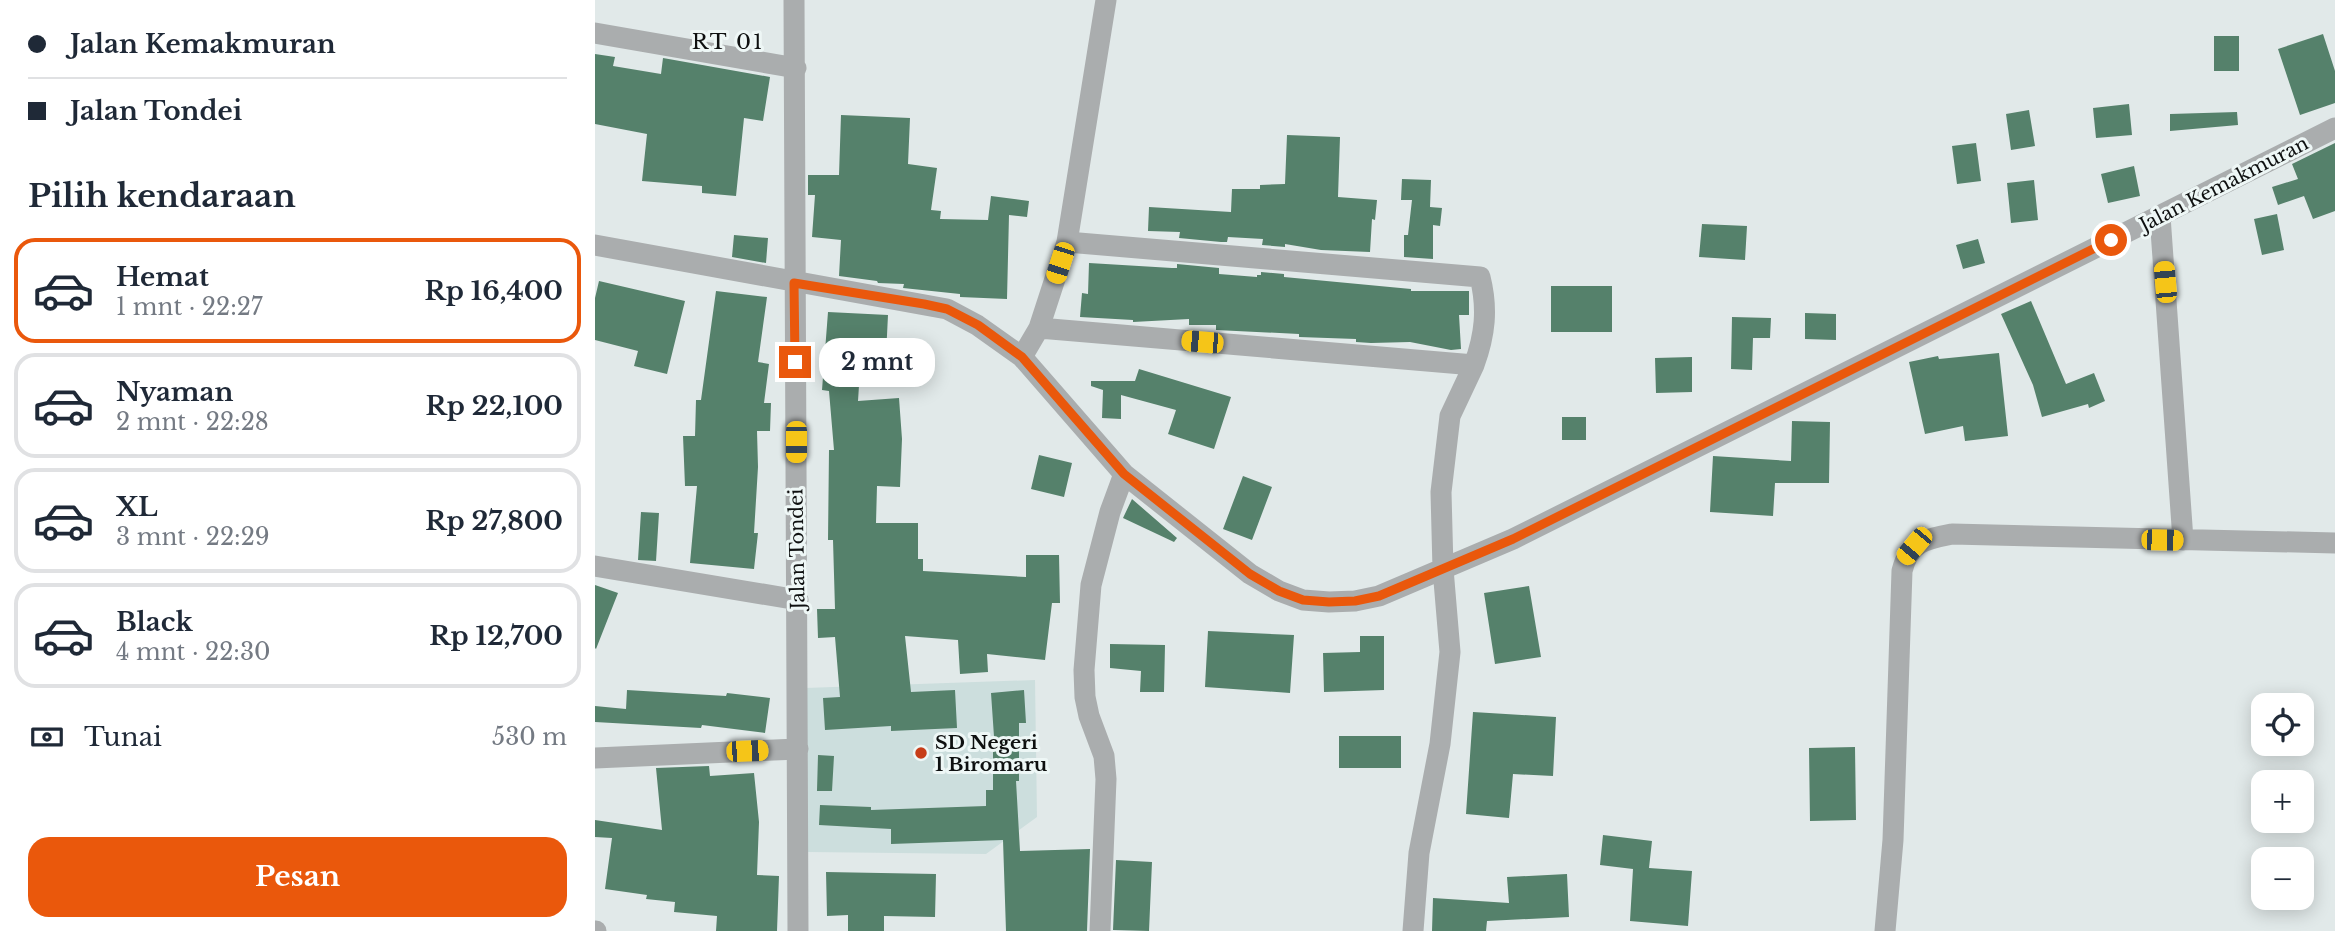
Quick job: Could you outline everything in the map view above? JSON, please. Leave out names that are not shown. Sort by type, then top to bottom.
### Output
[{"type":"street","name":"Jalan Tondei","points":[[794,0],[798,931]]},
{"type":"street","points":[[1022,357],[1039,328],[1067,242],[1106,0]]},
{"type":"street","points":[[595,33],[796,68]]},
{"type":"street","name":"Jalan Kemakmuran","points":[[595,244],[794,283],[947,309],[978,325],[1022,357],[1124,474],[1250,574],[1279,591],[1303,600],[1355,601],[1379,596],[1513,539],[2335,128]]},
{"type":"street","points":[[2160,216],[2183,540]]},
{"type":"street","points":[[1067,242],[1480,277],[1486,314],[1483,340],[1450,416],[1441,492],[1443,569],[1450,652],[1440,744],[1419,853],[1413,931]]},
{"type":"street","points":[[1039,328],[1474,365]]},
{"type":"street","points":[[1100,931],[1105,768],[1104,756],[1085,697],[1084,670],[1091,585],[1110,512],[1124,474]]},
{"type":"street","points":[[1885,931],[1893,840],[1901,592],[1905,557],[1914,546],[1952,534],[2335,543]]},
{"type":"street","points":[[595,566],[797,600]]},
{"type":"street","points":[[595,758],[798,749]]},
{"type":"shaded area","name":"SD Negeri 1 Biromaru","points":[[1035,680],[1037,817],[986,854],[808,852],[805,688]]},
{"type":"building","points":[[2323,34],[2335,71],[2335,103],[2300,115],[2278,49]]},
{"type":"building","points":[[2214,36],[2239,36],[2239,71],[2214,71]]},
{"type":"building","points":[[595,54],[615,57],[613,66],[661,74],[663,58],[770,77],[763,121],[744,118],[736,196],[702,193],[702,186],[642,181],[647,134],[595,124]]},
{"type":"building","points":[[2129,104],[2132,135],[2096,138],[2093,108]]},
{"type":"building","points":[[2029,110],[2035,146],[2011,150],[2006,114]]},
{"type":"building","points":[[2237,112],[2238,125],[2170,131],[2170,114]]},
{"type":"building","points":[[841,115],[910,118],[908,164],[937,168],[931,210],[941,211],[940,219],[988,220],[991,196],[1029,201],[1027,217],[1009,215],[1007,299],[960,297],[960,294],[903,288],[904,284],[878,283],[839,276],[841,240],[812,237],[815,195],[808,195],[808,175],[839,175]]},
{"type":"building","points":[[1287,135],[1340,137],[1338,197],[1377,200],[1375,220],[1372,219],[1370,252],[1321,250],[1285,244],[1285,247],[1262,245],[1263,239],[1228,237],[1227,242],[1221,242],[1179,238],[1180,232],[1148,231],[1149,207],[1231,212],[1232,189],[1260,189],[1260,185],[1285,184]]},
{"type":"building","points":[[1976,143],[1981,181],[1957,184],[1952,146]]},
{"type":"building","points":[[2335,143],[2335,211],[2313,219],[2304,196],[2278,205],[2272,187],[2298,179],[2292,164]]},
{"type":"building","points":[[2134,166],[2140,196],[2108,203],[2101,174]]},
{"type":"building","points":[[1402,179],[1431,180],[1430,207],[1442,208],[1440,226],[1433,225],[1433,259],[1404,257],[1404,235],[1408,235],[1412,200],[1401,200]]},
{"type":"building","points":[[2034,180],[2038,220],[2011,223],[2007,183]]},
{"type":"building","points":[[2277,214],[2284,250],[2262,255],[2254,219]]},
{"type":"building","points":[[1702,224],[1747,226],[1745,260],[1699,257]]},
{"type":"building","points":[[734,235],[768,238],[766,263],[732,257]]},
{"type":"building","points":[[1978,239],[1985,263],[1963,269],[1956,245]]},
{"type":"building","points":[[1089,263],[1172,268],[1177,268],[1177,264],[1219,268],[1219,274],[1257,277],[1261,272],[1411,291],[1469,291],[1469,315],[1459,315],[1461,349],[1451,350],[1410,342],[1371,343],[1356,342],[1356,339],[1299,337],[1299,334],[1216,330],[1216,325],[1189,325],[1189,319],[1133,322],[1080,317],[1082,293],[1088,294]]},
{"type":"building","points":[[599,281],[685,301],[667,374],[634,366],[638,351],[595,340],[595,298]]},
{"type":"building","points":[[1551,286],[1612,286],[1612,332],[1551,332]]},
{"type":"building","points":[[716,291],[767,297],[758,362],[769,364],[764,403],[771,403],[770,431],[757,431],[754,533],[758,533],[754,569],[690,563],[697,486],[685,486],[683,436],[695,436],[696,400],[701,400]]},
{"type":"building","points":[[2031,301],[2066,384],[2094,373],[2105,401],[2089,408],[2088,404],[2042,417],[2033,385],[2001,314]]},
{"type":"building","points":[[828,312],[888,315],[886,355],[861,354],[858,401],[899,398],[902,439],[900,487],[877,486],[876,523],[918,523],[918,559],[923,559],[923,571],[1026,577],[1026,555],[1059,555],[1060,603],[1052,603],[1045,660],[987,654],[988,672],[960,674],[958,640],[905,636],[911,692],[955,690],[957,728],[891,731],[891,726],[825,730],[823,698],[840,697],[835,637],[818,638],[817,609],[835,609],[833,540],[828,540],[829,450],[834,450],[829,391],[822,390]]},
{"type":"building","points":[[1805,313],[1836,314],[1836,340],[1805,339]]},
{"type":"building","points":[[1732,317],[1771,318],[1770,338],[1753,338],[1752,370],[1731,369]]},
{"type":"building","points":[[1999,353],[2008,436],[1965,441],[1963,426],[1925,434],[1909,362],[1938,356],[1939,359]]},
{"type":"building","points":[[1692,357],[1692,392],[1656,393],[1655,358]]},
{"type":"building","points":[[1139,369],[1231,397],[1214,449],[1168,434],[1176,410],[1121,395],[1121,419],[1102,418],[1103,390],[1091,386],[1091,381],[1135,381]]},
{"type":"building","points":[[1562,417],[1586,417],[1586,440],[1562,440]]},
{"type":"building","points":[[1792,421],[1830,422],[1829,483],[1775,483],[1773,516],[1710,512],[1713,456],[1791,461]]},
{"type":"building","points":[[1039,455],[1072,463],[1064,497],[1031,489]]},
{"type":"building","points":[[1243,476],[1272,487],[1252,540],[1223,529]]},
{"type":"building","points":[[1132,499],[1177,538],[1174,542],[1123,518]]},
{"type":"building","points":[[641,512],[659,513],[656,561],[638,560]]},
{"type":"building","points":[[595,585],[618,593],[596,649],[595,648]]},
{"type":"building","points":[[1529,586],[1541,657],[1495,664],[1484,593]]},
{"type":"building","points":[[1208,631],[1294,635],[1290,693],[1205,687]]},
{"type":"building","points":[[1360,636],[1384,636],[1384,690],[1324,692],[1323,653],[1360,652]]},
{"type":"building","points":[[1110,644],[1165,645],[1164,692],[1140,692],[1141,671],[1110,668]]},
{"type":"building","points":[[627,690],[726,696],[727,693],[770,698],[765,733],[702,725],[701,728],[595,722],[595,706],[626,709]]},
{"type":"building","points":[[1024,690],[1026,723],[1019,723],[1019,781],[1016,781],[1020,851],[1090,849],[1087,931],[1006,931],[1003,840],[891,844],[891,829],[819,825],[820,805],[871,807],[871,810],[986,806],[986,790],[993,790],[995,751],[991,693]]},
{"type":"building","points":[[1473,712],[1556,717],[1553,776],[1513,774],[1509,818],[1466,814]]},
{"type":"building","points":[[1339,736],[1401,736],[1401,768],[1339,768]]},
{"type":"building","points":[[1855,747],[1856,820],[1810,821],[1809,748]]},
{"type":"building","points":[[818,755],[834,756],[832,791],[817,791]]},
{"type":"building","points":[[709,766],[710,776],[754,773],[759,822],[757,875],[779,876],[777,931],[716,931],[717,916],[674,912],[675,902],[646,899],[647,895],[605,889],[612,838],[595,837],[595,820],[662,830],[656,768]]},
{"type":"building","points":[[1603,835],[1652,841],[1649,868],[1692,871],[1688,926],[1630,921],[1633,869],[1600,865]]},
{"type":"building","points":[[1116,860],[1152,862],[1149,931],[1113,930]]},
{"type":"building","points":[[826,872],[936,874],[935,917],[884,916],[884,931],[848,931],[848,915],[827,916]]},
{"type":"building","points":[[1567,874],[1569,917],[1487,921],[1486,931],[1432,931],[1433,898],[1509,903],[1507,877]]},
{"type":"place","name":"SD Negeri 1 Biromaru","points":[[921,753]]},
{"type":"district","name":"RT 01","points":[[728,42]]},
{"type":"route","points":[[795,362],[794,283],[947,309],[978,325],[1022,357],[1124,474],[1250,574],[1279,591],[1303,600],[1355,601],[1379,596],[1513,539],[2111,240]]}]
